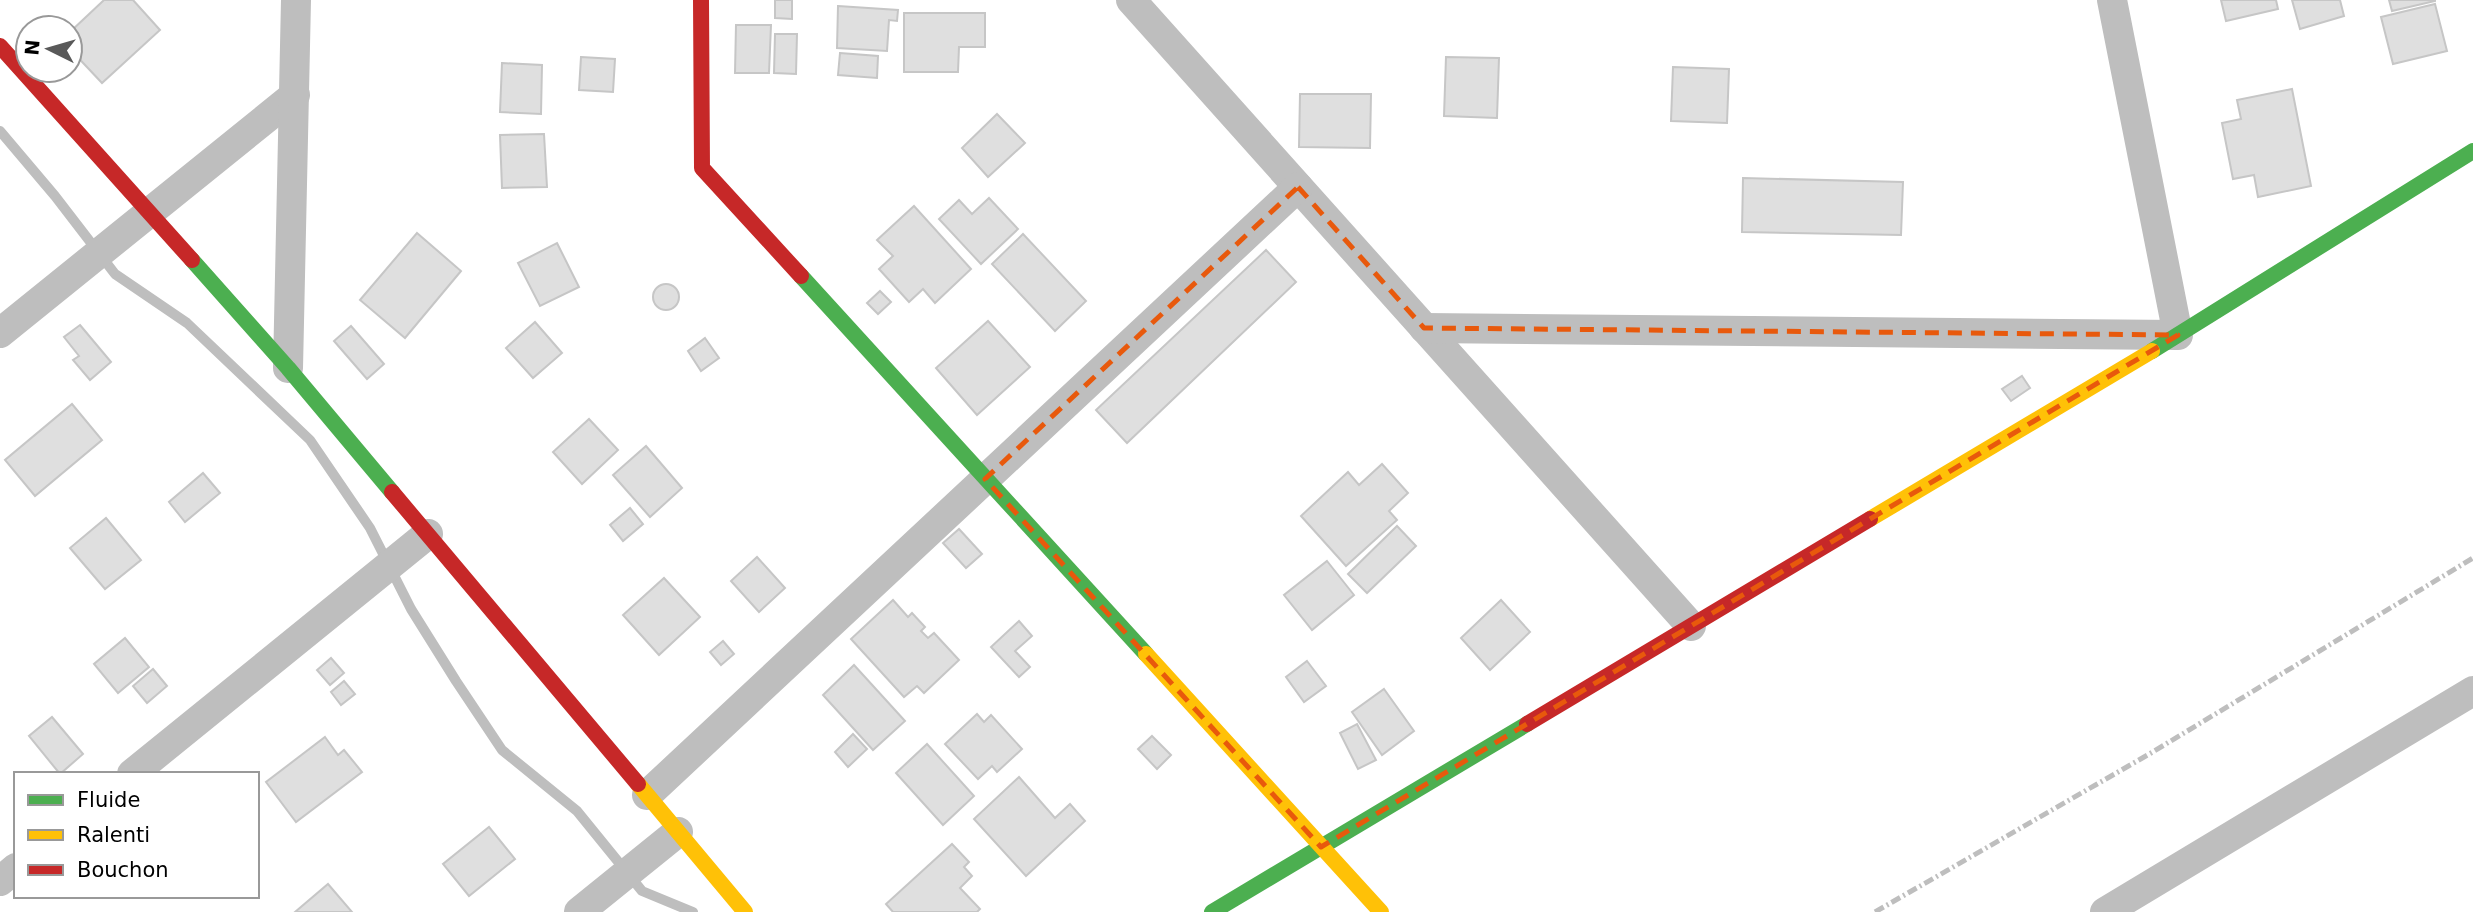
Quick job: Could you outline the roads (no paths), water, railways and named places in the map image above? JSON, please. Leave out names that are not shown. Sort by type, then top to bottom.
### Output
[{"type":"street","points":[[288,368],[296,0]]},
{"type":"street","points":[[701,0],[702,168],[1381,912]]},
{"type":"street","points":[[1131,0],[1691,626]]},
{"type":"street","points":[[2112,0],[2178,335]]},
{"type":"street","points":[[0,46],[288,368],[745,912]]},
{"type":"street","points":[[0,333],[295,95]]},
{"type":"street","points":[[1212,912],[2178,335],[2473,151]]},
{"type":"street","points":[[648,795],[1298,187]]},
{"type":"street","points":[[1424,328],[2178,335]]},
{"type":"street","points":[[134,772],[428,534]]},
{"type":"street","points":[[2105,912],[2473,691]]},
{"type":"street","points":[[579,912],[678,832]]},
{"type":"street","points":[[0,881],[14,870]]},
{"type":"waterway","points":[[0,131],[55,196],[115,274],[187,323],[310,440],[370,528],[411,609],[502,750],[577,811],[642,891],[693,912]]},
{"type":"railway","points":[[1875,912],[2151,753],[2473,558]]}]
